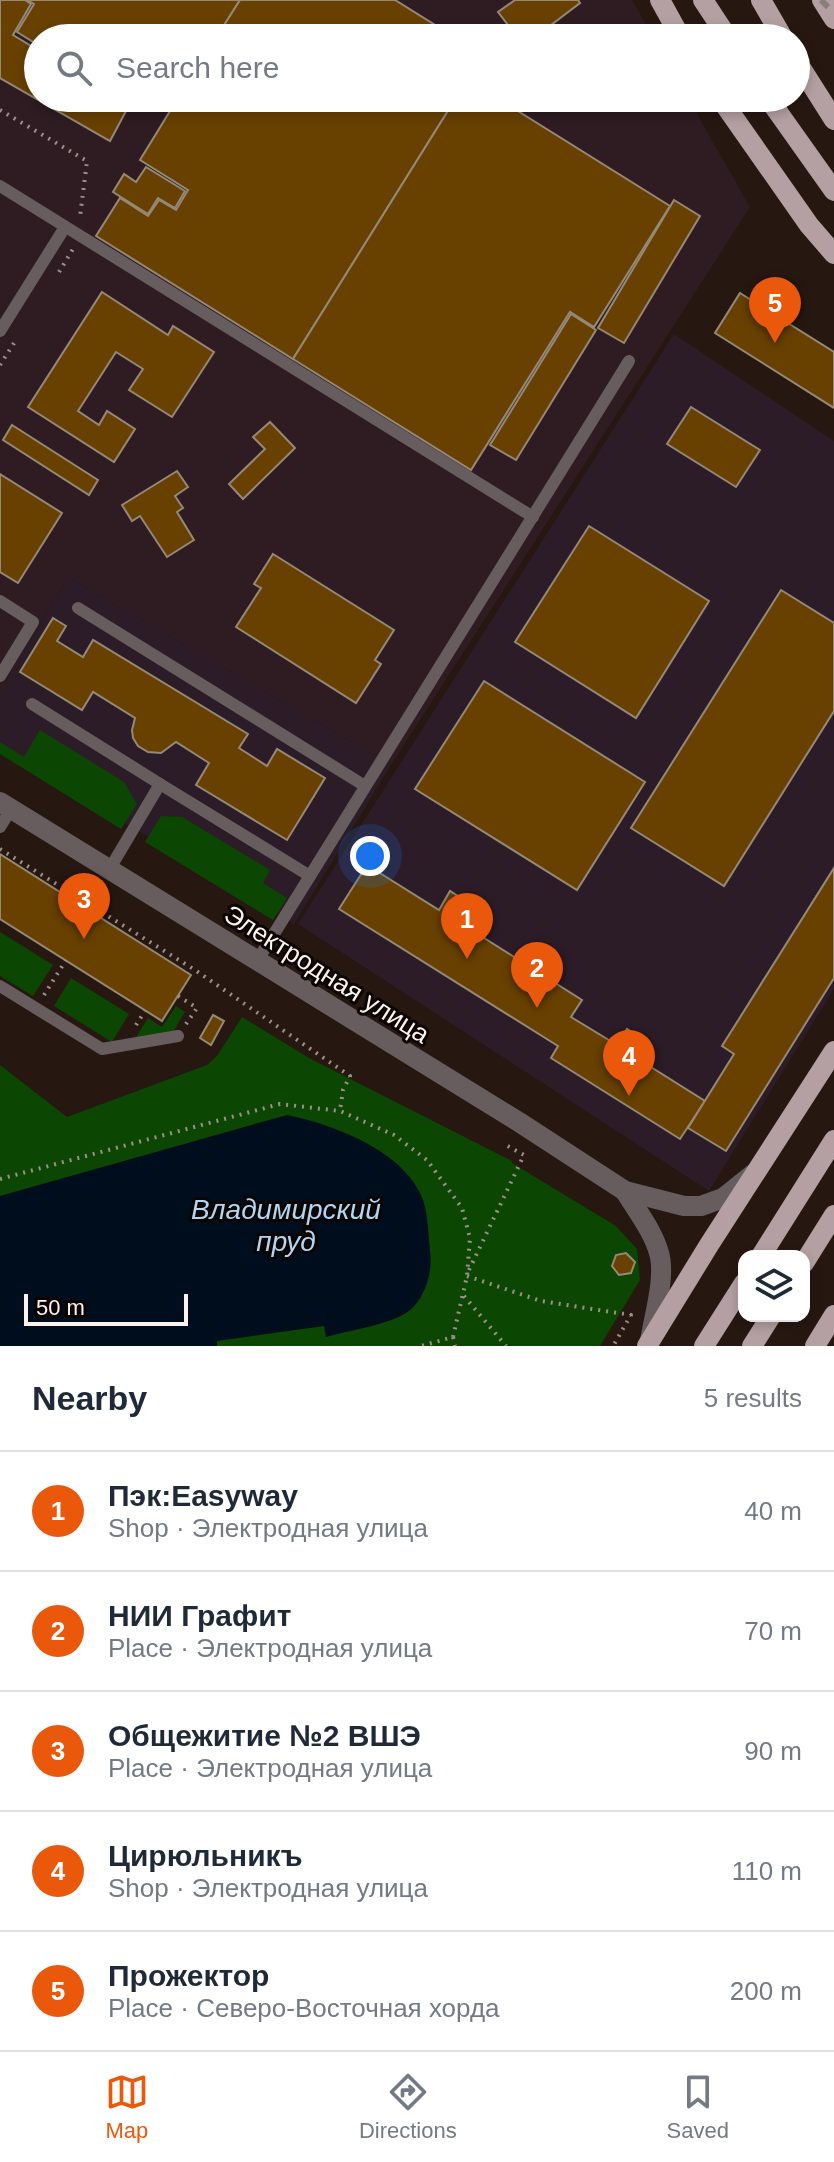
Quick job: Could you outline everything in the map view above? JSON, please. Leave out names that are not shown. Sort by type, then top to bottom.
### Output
[{"type":"main road","points":[[660,0],[673,24]]},
{"type":"main road","points":[[703,0],[719,24]]},
{"type":"main road","points":[[761,0],[775,24]]},
{"type":"main road","points":[[822,0],[834,19]]},
{"type":"main road","points":[[810,82],[834,120]]},
{"type":"main road","points":[[730,112],[809,225],[834,254]]},
{"type":"main road","points":[[778,112],[834,191]]},
{"type":"main road","points":[[649,1343],[834,1051]]},
{"type":"main road","points":[[765,1250],[834,1140]]},
{"type":"main road","points":[[810,1253],[834,1215]]},
{"type":"main road","points":[[704,1346],[738,1292]]},
{"type":"main road","points":[[815,1346],[834,1315]]},
{"type":"main road","points":[[752,1346],[767,1322]]},
{"type":"street","name":"Электродная улица","points":[[4,813],[109,870],[519,1122],[625,1191],[684,1206],[701,1206],[723,1198],[754,1173]]},
{"type":"street","name":"Электродная улица","points":[[625,1191],[650,1231],[660,1254],[661,1272],[649,1343]]},
{"type":"lane","points":[[0,186],[533,517]]},
{"type":"lane","points":[[0,331],[65,227]]},
{"type":"lane","points":[[257,961],[629,361]]},
{"type":"lane","points":[[0,601],[33,622],[0,676]]},
{"type":"lane","points":[[78,608],[365,786]]},
{"type":"lane","points":[[32,704],[310,876]]},
{"type":"lane","points":[[109,870],[160,784]]},
{"type":"lane","points":[[0,986],[102,1049],[178,1036]]},
{"type":"path","points":[[0,849],[195,970],[350,1076],[343,1090],[340,1111]]},
{"type":"path","points":[[36,1008],[66,960]]},
{"type":"path","points":[[178,996],[197,1008],[178,1036]]},
{"type":"path","points":[[0,1179],[280,1104],[340,1111],[394,1135],[427,1160],[462,1208],[470,1238],[467,1276],[453,1337],[455,1346]]},
{"type":"path","points":[[467,1276],[524,1155],[504,1144]]},
{"type":"path","points":[[467,1276],[541,1301],[631,1315],[613,1346]]},
{"type":"path","points":[[462,1295],[506,1346]]},
{"type":"path","points":[[421,1346],[453,1337]]},
{"type":"shaded area","points":[[0,0],[632,0],[646,24],[24,24],[24,112],[696,112],[750,207],[391,765],[68,577],[0,691]]},
{"type":"shaded area","points":[[674,334],[834,441],[834,989],[709,1191],[298,924]]},
{"type":"shaded area","points":[[68,577],[391,765],[294,924],[0,748],[0,691]]},
{"type":"green space","points":[[40,730],[124,782],[137,804],[121,829],[0,754],[0,742],[24,757]]},
{"type":"green space","points":[[161,816],[182,817],[270,870],[263,883],[287,898],[273,920],[145,842]]},
{"type":"green space","points":[[0,932],[53,965],[33,996],[0,976]]},
{"type":"green space","points":[[71,978],[129,1014],[112,1042],[54,1006]]},
{"type":"green space","points":[[176,1006],[185,1012],[173,1032],[135,1039],[148,1018],[162,1027]]},
{"type":"green space","points":[[242,1017],[309,1058],[512,1161],[616,1226],[637,1249],[640,1280],[600,1346],[0,1346],[0,1065],[67,1117],[207,1065],[217,1056]]},
{"type":"water","name":"Владимирский пруд","points":[[287,1115],[344,1132],[382,1152],[411,1179],[421,1195],[431,1258],[424,1291],[409,1311],[380,1324],[326,1337],[324,1326],[217,1341],[217,1346],[0,1346],[0,1196]]},
{"type":"building","points":[[0,0],[25,0],[31,4],[13,35],[24,42],[24,92],[0,78]]},
{"type":"building","points":[[27,0],[240,0],[225,24],[24,24],[24,36],[17,32],[34,4]]},
{"type":"building","points":[[240,0],[395,0],[434,24],[225,24]]},
{"type":"building","points":[[515,0],[578,0],[580,3],[552,24],[507,24],[498,12]]},
{"type":"building","points":[[59,112],[126,112],[110,141]]},
{"type":"building","points":[[169,112],[447,112],[293,359],[96,236],[120,198],[148,216],[159,200],[176,210],[188,190],[140,160]]},
{"type":"building","points":[[447,112],[519,112],[670,206],[594,327],[570,312],[471,470],[293,359]]},
{"type":"building","points":[[146,167],[185,191],[175,208],[158,198],[148,214],[113,192],[124,174],[136,182]]},
{"type":"building","points":[[674,200],[700,216],[624,343],[598,328]]},
{"type":"building","points":[[102,292],[168,335],[173,326],[214,352],[172,417],[129,390],[143,369],[116,352],[78,411],[99,425],[107,411],[135,429],[114,462],[28,407]]},
{"type":"building","points":[[740,293],[834,352],[834,408],[715,333]]},
{"type":"building","points":[[571,314],[596,330],[516,460],[490,445]]},
{"type":"building","points":[[691,407],[760,450],[736,487],[667,444]]},
{"type":"building","points":[[270,422],[295,448],[243,499],[229,484],[265,449],[253,437]]},
{"type":"building","points":[[12,425],[98,480],[89,495],[3,440]]},
{"type":"building","points":[[177,471],[188,487],[175,496],[183,508],[177,512],[194,540],[167,557],[140,516],[132,521],[122,505]]},
{"type":"building","points":[[0,474],[62,513],[18,583],[0,572]]},
{"type":"building","points":[[589,526],[709,601],[636,718],[515,642]]},
{"type":"building","points":[[273,554],[394,630],[375,660],[381,664],[356,703],[236,627],[261,588],[254,584]]},
{"type":"building","points":[[781,590],[834,623],[834,711],[724,886],[631,828]]},
{"type":"building","points":[[53,618],[66,626],[57,641],[83,657],[93,640],[248,734],[239,748],[267,766],[277,749],[325,778],[287,840],[196,785],[209,763],[176,742],[161,753],[148,752],[138,746],[133,738],[135,718],[93,692],[82,710],[20,672]]},
{"type":"building","points":[[484,681],[645,782],[577,890],[415,789]]},
{"type":"building","points":[[0,854],[191,975],[162,1021],[0,919]]},
{"type":"building","points":[[367,865],[439,910],[450,891],[473,906],[462,924],[582,1000],[571,1017],[617,1045],[627,1029],[646,1041],[635,1057],[705,1101],[680,1139],[551,1058],[558,1046],[339,909]]},
{"type":"building","points":[[834,868],[834,978],[726,1151],[688,1128],[734,1054],[722,1046]]},
{"type":"building","points":[[213,1015],[224,1021],[211,1045],[200,1038]]},
{"type":"building","points":[[626,1253],[635,1262],[631,1273],[619,1275],[612,1266],[616,1255]]},
{"type":"railway","points":[[821,0],[834,13]]},
{"type":"place","name":"Прожектор","points":[[775,343]]},
{"type":"place","name":"Общежитие №2 ВШЭ","points":[[84,939]]},
{"type":"place","name":"Пэк:Easyway","points":[[467,959]]},
{"type":"place","name":"НИИ Графит","points":[[537,1008]]},
{"type":"place","name":"Цирюльникъ","points":[[629,1096]]}]
